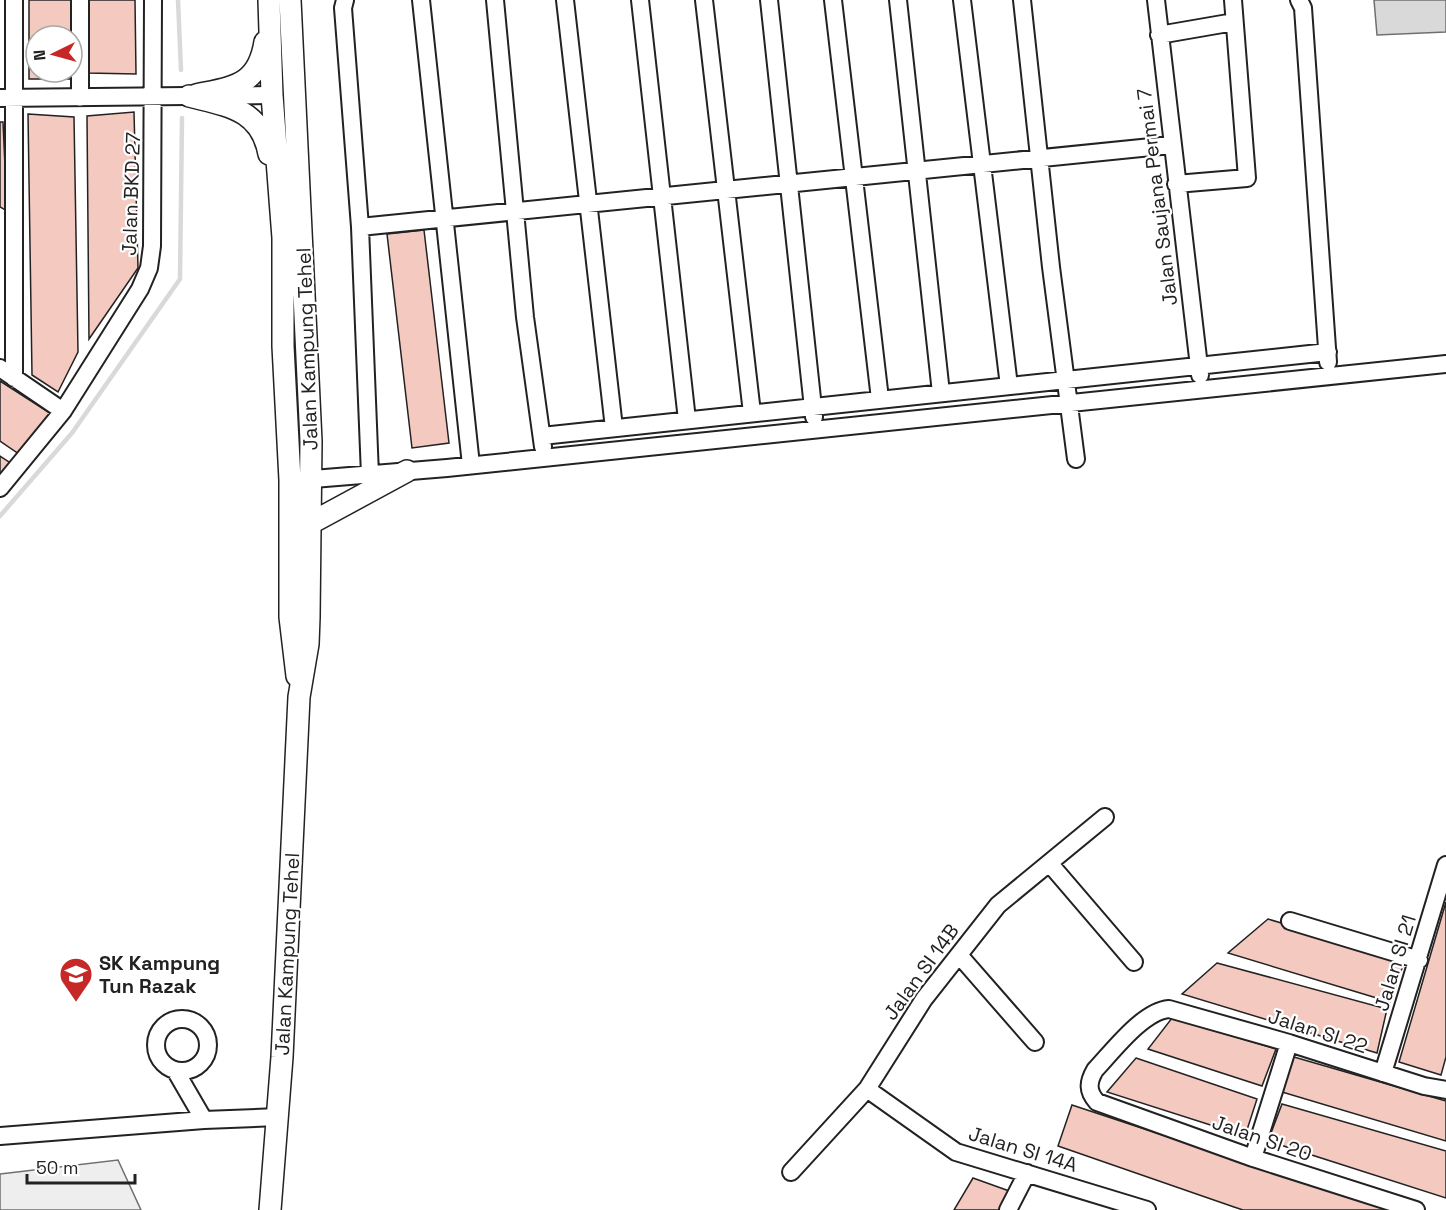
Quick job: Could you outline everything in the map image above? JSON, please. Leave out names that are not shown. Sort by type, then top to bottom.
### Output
[{"type":"main road","name":"Jalan Kampung Tehel","points":[[268,0],[272,95],[283,238],[283,346],[301,480],[311,523],[308,644],[299,697],[278,1117],[270,1210]]},
{"type":"main road","points":[[189,96],[241,84],[253,76],[261,63],[265,43],[268,0]]},
{"type":"main road","points":[[285,0],[286,72],[283,83],[272,95],[283,109],[289,128],[294,222],[306,303]]},
{"type":"main road","name":"Jalan Kampung Tehel","points":[[290,0],[306,303],[301,480],[290,607],[299,697]]},
{"type":"main road","points":[[189,96],[240,111],[255,121],[265,135],[283,238]]},
{"type":"main road","points":[[311,523],[407,471]]},
{"type":"street","points":[[14,0],[7,98],[7,224],[14,378]]},
{"type":"street","points":[[80,0],[80,98]]},
{"type":"street","name":"Jalan BKD 27","points":[[0,488],[63,411],[140,290],[149,268],[152,246],[153,0]]},
{"type":"street","points":[[345,0],[343,8],[360,227],[370,475]]},
{"type":"street","points":[[421,0],[471,465]]},
{"type":"street","points":[[495,0],[525,317],[545,456]]},
{"type":"street","points":[[565,0],[614,428]]},
{"type":"street","points":[[640,0],[687,420]]},
{"type":"street","points":[[705,0],[752,413]]},
{"type":"street","points":[[769,0],[815,430]]},
{"type":"street","points":[[833,0],[880,399]]},
{"type":"street","points":[[898,0],[941,393]]},
{"type":"street","points":[[962,0],[1009,386]]},
{"type":"street","points":[[1022,0],[1038,157],[1071,404],[1076,459]]},
{"type":"street","name":"Jalan Saujana Permai 7","points":[[1156,0],[1171,145],[1201,388]]},
{"type":"street","points":[[1176,184],[1247,178],[1233,0]]},
{"type":"street","points":[[1299,0],[1303,8],[1329,375]]},
{"type":"street","points":[[1160,35],[1234,22]]},
{"type":"street","points":[[7,98],[272,95]]},
{"type":"street","points":[[360,227],[980,162],[1171,145]]},
{"type":"street","points":[[542,436],[1328,352]]},
{"type":"street","points":[[301,480],[471,465],[1446,364]]},
{"type":"street","points":[[0,368],[63,411]]},
{"type":"street","name":"Jalan SI 14B","points":[[791,1172],[867,1089],[924,999],[998,905],[1105,817]]},
{"type":"street","points":[[1050,864],[1134,962]]},
{"type":"street","name":"Jalan SI 21","points":[[1383,1073],[1446,865]]},
{"type":"street","points":[[1290,921],[1419,960]]},
{"type":"street","points":[[959,955],[1035,1042]]},
{"type":"street","name":"Jalan SI 22","points":[[1097,1102],[1089,1088],[1095,1070],[1147,1018],[1161,1010],[1178,1010],[1424,1086],[1446,1090]]},
{"type":"street","points":[[1253,1158],[1290,1043]]},
{"type":"street","points":[[175,1070],[204,1120]]},
{"type":"street","name":"Jalan SI 14A","points":[[867,1089],[956,1152],[1147,1210]]},
{"type":"street","name":"Jalan SI 20","points":[[1097,1102],[1253,1158],[1416,1210]]},
{"type":"street","points":[[0,1136],[204,1120],[278,1117]]},
{"type":"street","points":[[1008,1210],[1027,1173]]},
{"type":"shaded area","points":[[1374,0],[1446,0],[1446,32],[1377,35]]},
{"type":"shaded area","points":[[118,1160],[141,1210],[0,1210],[0,1174]]},
{"type":"building","points":[[29,0],[75,0],[75,24],[29,24]]},
{"type":"building","points":[[87,0],[135,0],[136,74],[87,73]]},
{"type":"building","points":[[134,112],[138,268],[89,339],[87,116]]},
{"type":"building","points":[[28,114],[74,117],[78,352],[58,392],[32,375]]},
{"type":"building","points":[[0,122],[3,122],[7,211],[0,207]]},
{"type":"building","points":[[424,230],[449,443],[412,448],[387,234]]},
{"type":"building","points":[[0,381],[53,415],[19,454],[0,441]]},
{"type":"building","points":[[0,456],[12,464],[0,480]]},
{"type":"building","points":[[1446,902],[1446,1057],[1441,1075],[1399,1062]]},
{"type":"building","points":[[1268,919],[1405,960],[1390,1002],[1228,953]]},
{"type":"building","points":[[1217,963],[1387,1009],[1377,1053],[1182,994]]},
{"type":"building","points":[[1172,1018],[1276,1049],[1262,1086],[1148,1049]]},
{"type":"building","points":[[1294,1057],[1446,1101],[1446,1141],[1282,1092]]},
{"type":"building","points":[[1136,1058],[1257,1099],[1245,1136],[1107,1092]]},
{"type":"building","points":[[1282,1104],[1446,1151],[1446,1198],[1268,1141]]},
{"type":"building","points":[[1072,1105],[1389,1210],[1243,1210],[1058,1146]]},
{"type":"building","points":[[973,1178],[1012,1192],[1002,1210],[954,1210]]},
{"type":"waterway","points":[[178,0],[181,70]]},
{"type":"waterway","points":[[0,516],[72,433],[180,279],[182,118]]},
{"type":"place","name":"SK Kampung Tun Razak","points":[[76,1003]]}]
